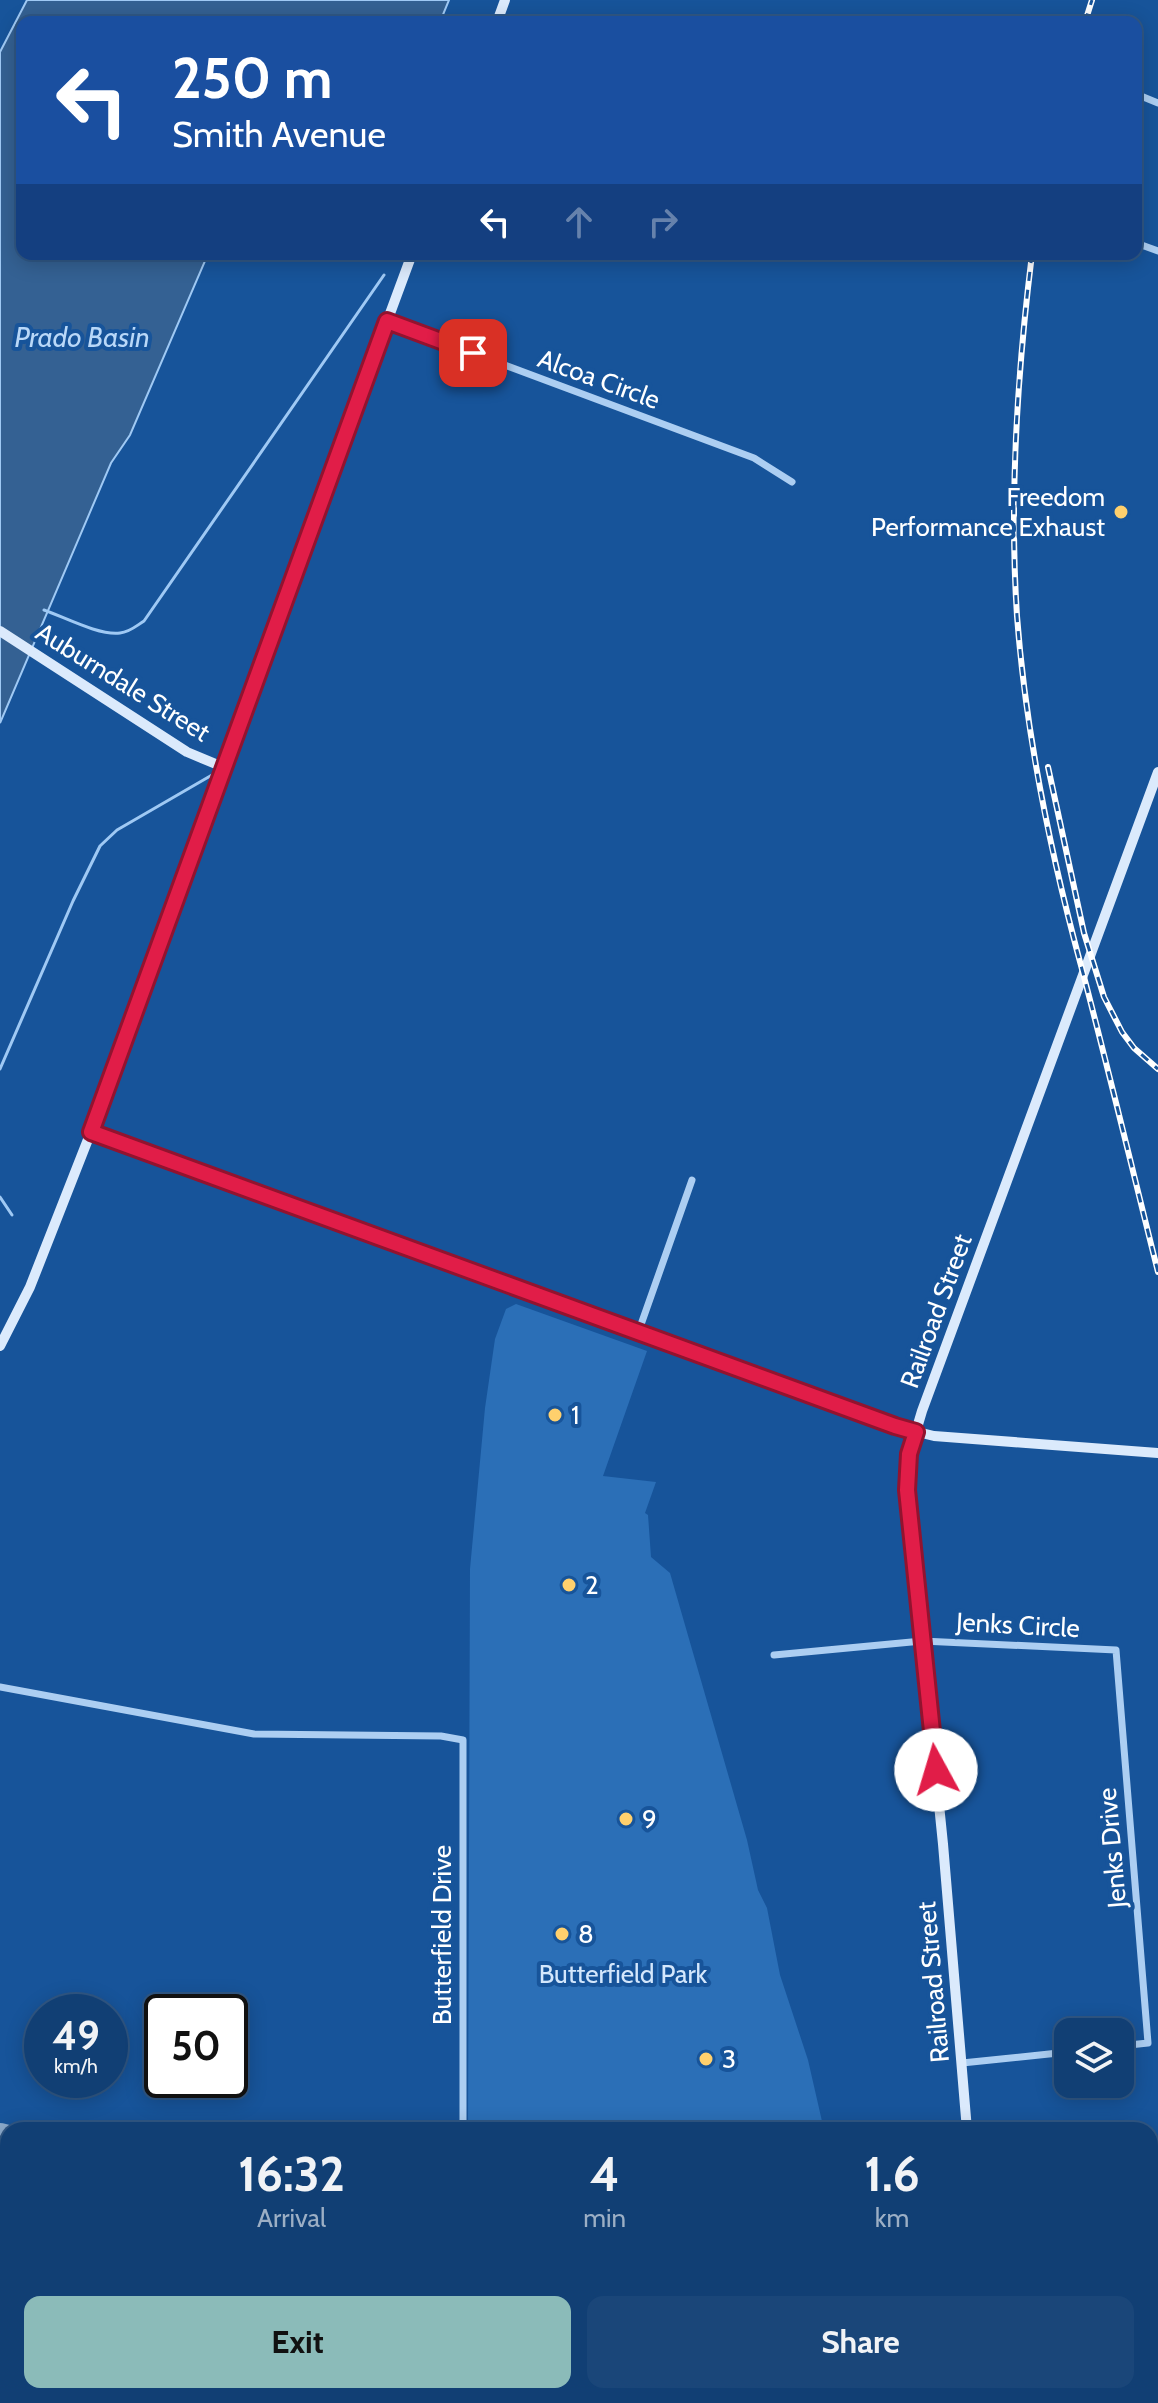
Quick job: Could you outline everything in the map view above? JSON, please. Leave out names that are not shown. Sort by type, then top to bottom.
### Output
[{"type":"main road","points":[[0,1346],[30,1287],[91,1132],[410,260]]},
{"type":"main road","name":"Auburndale Street","points":[[0,631],[187,752],[223,767]]},
{"type":"main road","name":"Railroad Street","points":[[966,2122],[943,1844],[907,1490],[909,1454],[1158,772]]},
{"type":"main road","points":[[91,1132],[897,1427],[934,1436],[1158,1453]]},
{"type":"street","name":"Alcoa Circle","points":[[387,321],[754,458],[792,482]]},
{"type":"street","points":[[638,1333],[692,1180]]},
{"type":"street","name":"Jenks Circle","points":[[774,1655],[922,1641],[1116,1650]]},
{"type":"street","name":"Jenks Drive","points":[[1116,1650],[1148,2043],[1134,2044]]},
{"type":"street","name":"Butterfield Drive","points":[[0,1687],[254,1734],[441,1736],[463,1740],[463,2122]]},
{"type":"street","points":[[962,2063],[1054,2053]]},
{"type":"green space","name":"Butterfield Park","points":[[516,1304],[647,1351],[603,1476],[656,1482],[645,1513],[648,1515],[651,1557],[670,1573],[747,1840],[758,1890],[767,1908],[780,1975],[808,2060],[822,2122],[468,2122],[470,1569],[485,1408],[495,1339],[506,1309]]},
{"type":"water","name":"Prado Basin","points":[[27,0],[449,0],[442,16],[19,16]]},
{"type":"water","name":"Prado Basin","points":[[16,21],[16,260],[205,260],[130,435],[111,463],[0,723],[0,52]]},
{"type":"waterway","points":[[44,610],[92,629],[112,633],[127,631],[144,621],[384,275]]},
{"type":"waterway","points":[[0,1069],[100,846],[117,830],[212,775]]},
{"type":"waterway","points":[[0,1197],[12,1215]]},
{"type":"railway","points":[[1087,16],[1092,0]]},
{"type":"railway","points":[[1031,260],[1022,345],[1014,480],[1015,571],[1021,661],[1041,796],[1060,885],[1158,1272]]},
{"type":"railway","points":[[1048,767],[1084,933],[1104,997],[1122,1032],[1134,1048],[1158,1069]]},
{"type":"place","name":"Freedom Performance Exhaust","points":[[1121,512]]},
{"type":"place","name":"1","points":[[555,1415]]},
{"type":"place","name":"2","points":[[569,1585]]},
{"type":"place","name":"9","points":[[626,1819]]},
{"type":"place","name":"8","points":[[562,1934]]},
{"type":"place","name":"3","points":[[706,2059]]},
{"type":"route","points":[[473,353],[387,321],[91,1132],[916,1432],[909,1454],[907,1490],[936,1770]]}]
